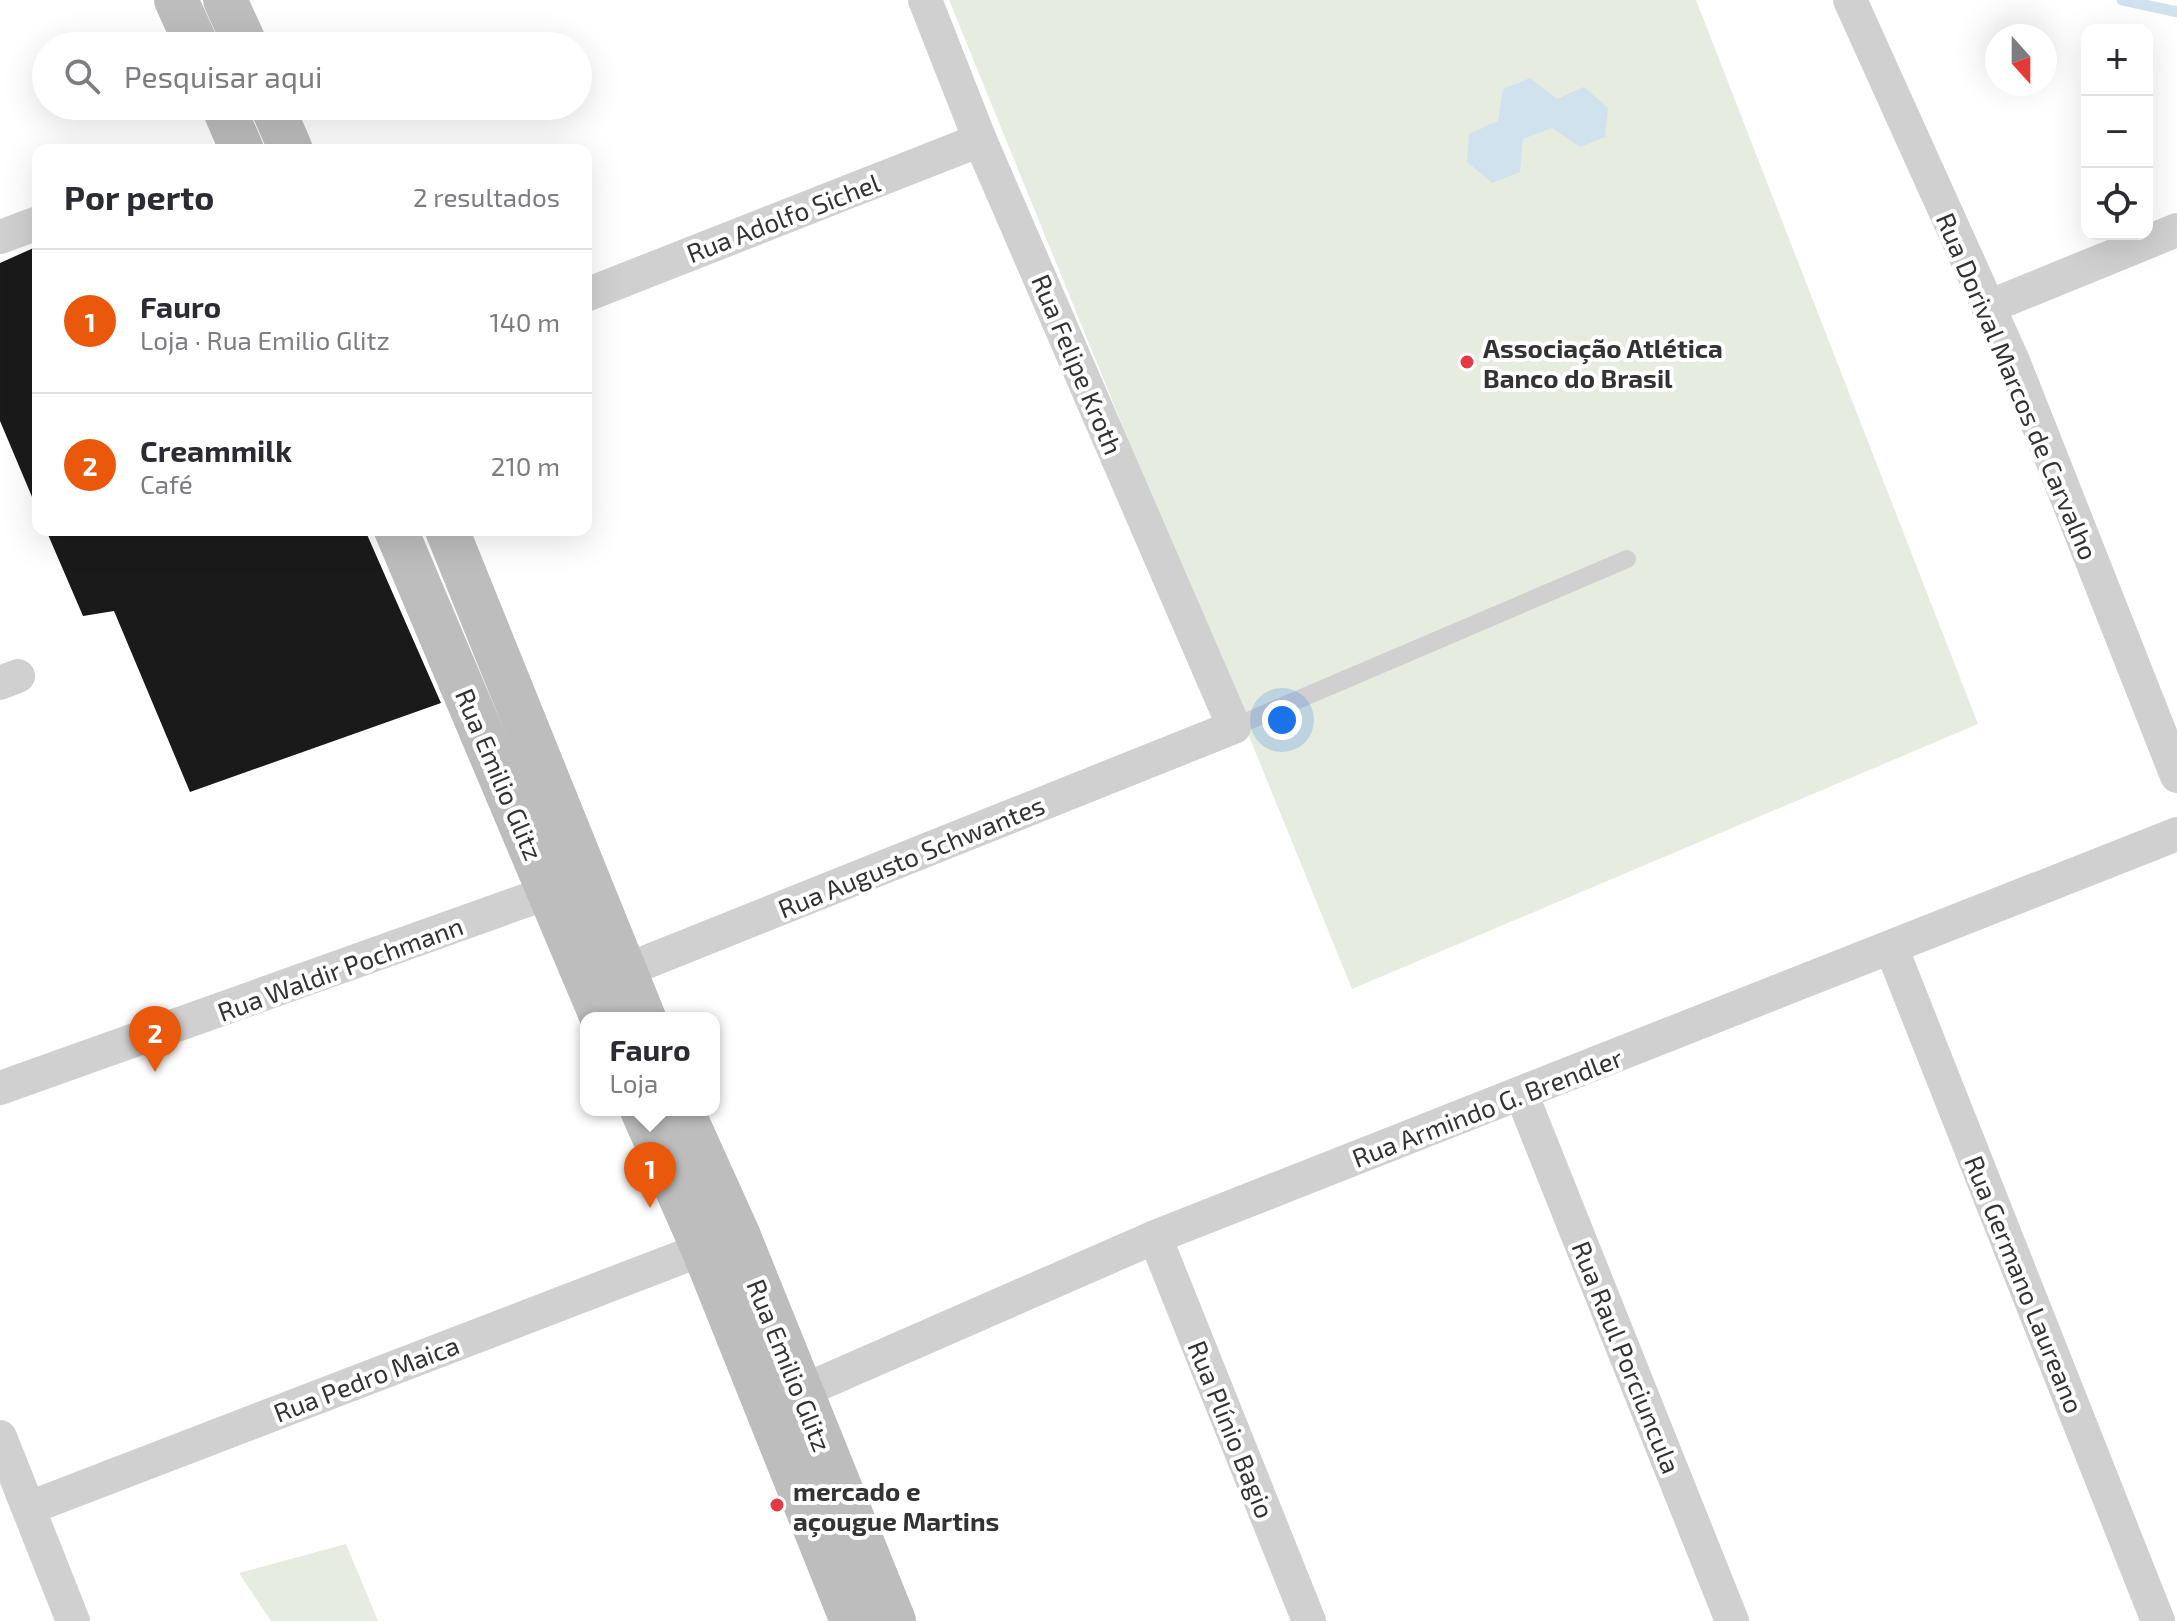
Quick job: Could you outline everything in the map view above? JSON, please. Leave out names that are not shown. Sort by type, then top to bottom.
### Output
[{"type":"main road","points":[[176,0],[191,32]]},
{"type":"main road","points":[[225,0],[240,32]]},
{"type":"main road","points":[[228,120],[236,144]]},
{"type":"main road","name":"Rua Emilio Glitz","points":[[399,536],[569,885]]},
{"type":"main road","name":"Rua Emilio Glitz","points":[[449,536],[605,993],[635,1012]]},
{"type":"main road","name":"Rua Emilio Glitz","points":[[645,1116],[703,1249],[785,1399]]},
{"type":"main road","name":"Rua Emilio Glitz","points":[[685,1116],[738,1234],[785,1399],[863,1616]]},
{"type":"street","name":"Rua Felipe Kroth","points":[[925,0],[980,140],[1234,727]]},
{"type":"street","name":"Rua Dorival Marcos de Carvalho","points":[[1850,0],[1988,307],[2177,776]]},
{"type":"street","points":[[248,144],[282,128]]},
{"type":"street","name":"Rua Adolfo Sichel","points":[[592,293],[980,140]]},
{"type":"street","points":[[0,237],[32,225]]},
{"type":"street","points":[[1988,307],[2177,230]]},
{"type":"street","name":"Rua Augusto Schwantes","points":[[605,993],[1234,727]]},
{"type":"street","name":"Rua Armindo G. Brendler","points":[[785,1399],[1155,1237],[2177,834]]},
{"type":"street","name":"Rua Waldir Pochmann","points":[[0,1088],[569,885]]},
{"type":"street","name":"Rua Germano Laureano","points":[[1891,947],[2158,1621]]},
{"type":"street","name":"Rua Raul Porciuncula","points":[[1521,1093],[1732,1621]]},
{"type":"street","name":"Rua Plínio Bagio","points":[[1155,1237],[1309,1621]]},
{"type":"street","name":"Rua Pedro Maica","points":[[29,1508],[703,1249]]},
{"type":"street","points":[[0,1437],[73,1621]]},
{"type":"lane","points":[[1234,727],[1627,559]]},
{"type":"shaded area","name":"Associação Atlética Banco do Brasil","points":[[949,0],[1696,0],[1978,724],[1352,989]]},
{"type":"shaded area","points":[[346,1544],[378,1621],[271,1621],[239,1573]]},
{"type":"water","points":[[1530,78],[1557,99],[1584,87],[1608,108],[1605,137],[1580,147],[1552,128],[1523,139],[1520,172],[1492,183],[1467,162],[1469,134],[1498,121],[1503,89]]},
{"type":"building","points":[[32,249],[32,497],[0,421],[0,263]]},
{"type":"building","points":[[49,536],[368,536],[441,703],[190,792],[114,611],[83,616]]},
{"type":"waterway","points":[[2122,0],[2177,12]]},
{"type":"place","name":"Associação Atlética Banco do Brasil","points":[[1467,362]]},
{"type":"place","name":"Creammilk","points":[[155,1072]]},
{"type":"place","name":"Fauro","points":[[650,1208]]},
{"type":"place","name":"mercado e açougue Martins","points":[[777,1505]]}]
